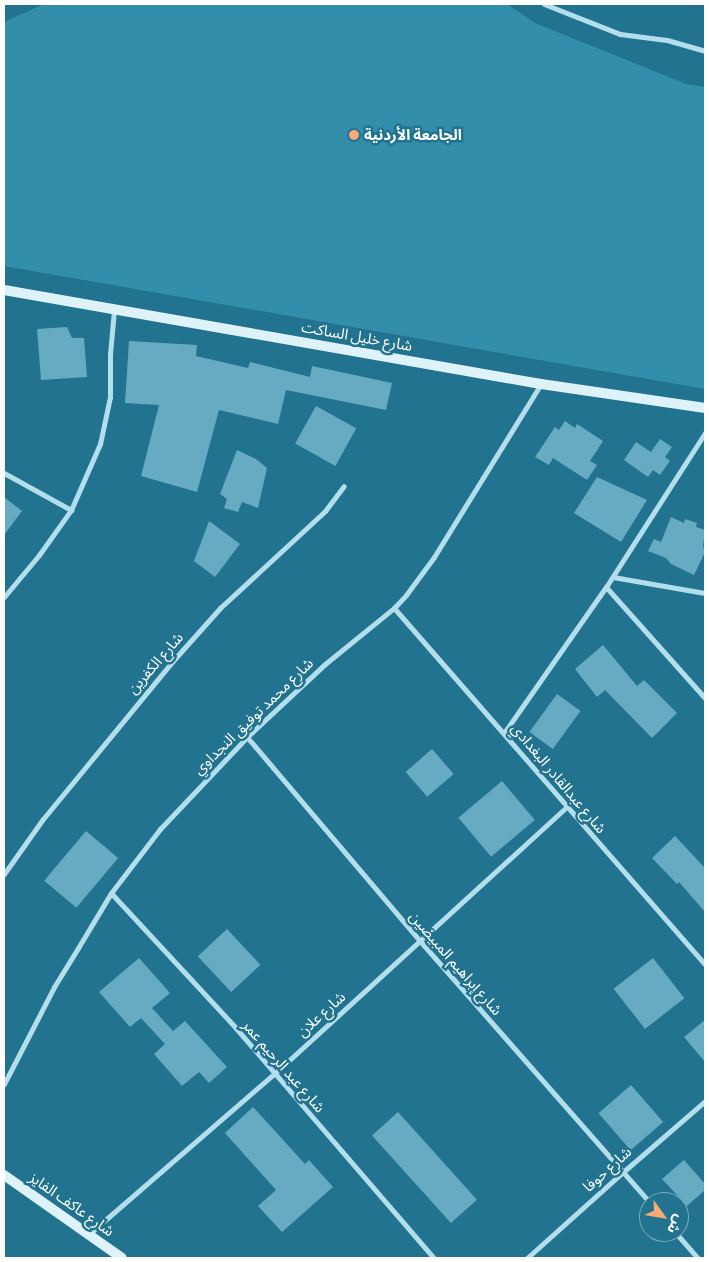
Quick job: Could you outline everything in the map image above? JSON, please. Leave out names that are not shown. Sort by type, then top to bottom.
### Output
[{"type":"street","points":[[544,4],[620,34],[667,40],[705,51]]},
{"type":"street","name":"شارع خليل الساكت","points":[[4,290],[542,384],[705,408]]},
{"type":"street","points":[[4,597],[39,556],[71,510],[100,444],[107,420],[114,309]]},
{"type":"street","name":"شارع محمد توفيق النجداوي","points":[[4,1084],[54,987],[112,893],[160,829],[247,737],[325,664],[394,608],[434,557],[542,384]]},
{"type":"street","points":[[504,732],[613,577],[705,433]]},
{"type":"street","points":[[4,473],[71,510]]},
{"type":"street","name":"شارع الكفرين","points":[[4,874],[43,819],[171,663],[220,608],[325,511],[344,486]]},
{"type":"street","points":[[613,577],[705,593]]},
{"type":"street","points":[[606,587],[705,698]]},
{"type":"street","name":"شارع عبدالقادر البغدادي","points":[[394,608],[705,965]]},
{"type":"street","name":"شارع إبراهيم المبيضين","points":[[247,737],[420,941],[640,1192]]},
{"type":"street","name":"شارع علان","points":[[89,1234],[274,1074],[566,807]]},
{"type":"street","name":"شارع عبد الرحيم عمر","points":[[112,893],[235,1027],[434,1258]]},
{"type":"street","name":"شارع حوفا","points":[[527,1258],[622,1172],[705,1101]]},
{"type":"street","name":"شارع عاكف الفايز","points":[[4,1175],[122,1258]]},
{"type":"street","points":[[684,1242],[698,1258]]},
{"type":"shaded area","name":"الجامعة الأردنية","points":[[44,4],[507,4],[535,23],[686,84],[705,87],[705,389],[4,266],[4,22]]},
{"type":"building","points":[[67,327],[72,338],[84,338],[87,377],[41,380],[37,329]]},
{"type":"building","points":[[129,341],[197,345],[196,356],[248,368],[250,362],[310,377],[312,366],[392,383],[386,410],[286,390],[278,424],[219,410],[197,492],[141,476],[159,405],[125,403]]},
{"type":"building","points":[[316,406],[356,428],[335,466],[295,444]]},
{"type":"building","points":[[565,421],[575,428],[577,424],[603,441],[590,461],[597,465],[587,480],[553,458],[549,465],[535,457],[555,427],[559,430]]},
{"type":"building","points":[[660,439],[672,447],[665,457],[670,461],[660,475],[653,470],[648,477],[624,460],[636,442],[651,452]]},
{"type":"building","points":[[237,450],[256,459],[267,468],[258,508],[242,502],[238,512],[224,508],[227,499],[220,494]]},
{"type":"building","points":[[597,477],[647,500],[621,542],[574,513]]},
{"type":"building","points":[[4,497],[22,511],[4,535]]},
{"type":"building","points":[[671,517],[684,523],[685,519],[697,523],[696,527],[705,530],[703,546],[705,552],[694,575],[671,564],[666,558],[648,551],[654,539],[661,542]]},
{"type":"building","points":[[209,521],[240,544],[215,577],[194,561]]},
{"type":"building","points":[[603,645],[637,686],[644,680],[677,713],[652,738],[605,690],[597,697],[575,669]]},
{"type":"building","points":[[557,694],[580,711],[553,749],[529,732]]},
{"type":"building","points":[[432,749],[454,774],[427,797],[406,772]]},
{"type":"building","points":[[502,781],[535,820],[491,857],[458,818]]},
{"type":"building","points":[[86,831],[118,858],[76,908],[44,881]]},
{"type":"building","points":[[675,836],[705,868],[705,912],[679,882],[677,884],[652,858]]},
{"type":"building","points":[[227,929],[260,965],[231,992],[198,956]]},
{"type":"building","points":[[139,958],[170,993],[152,1008],[173,1031],[185,1021],[227,1067],[209,1083],[199,1072],[182,1086],[154,1054],[165,1044],[141,1018],[130,1027],[99,992]]},
{"type":"building","points":[[653,958],[684,998],[645,1029],[614,989]]},
{"type":"building","points":[[705,1020],[705,1062],[684,1037]]},
{"type":"building","points":[[631,1085],[663,1122],[631,1150],[599,1113]]},
{"type":"building","points":[[253,1107],[305,1164],[309,1160],[333,1187],[282,1232],[258,1206],[276,1190],[225,1133]]},
{"type":"building","points":[[398,1112],[477,1200],[451,1223],[372,1135]]},
{"type":"building","points":[[684,1160],[705,1184],[705,1190],[689,1204],[689,1192],[674,1192],[662,1179]]},
{"type":"place","name":"الجامعة الأردنية","points":[[354,135]]}]
